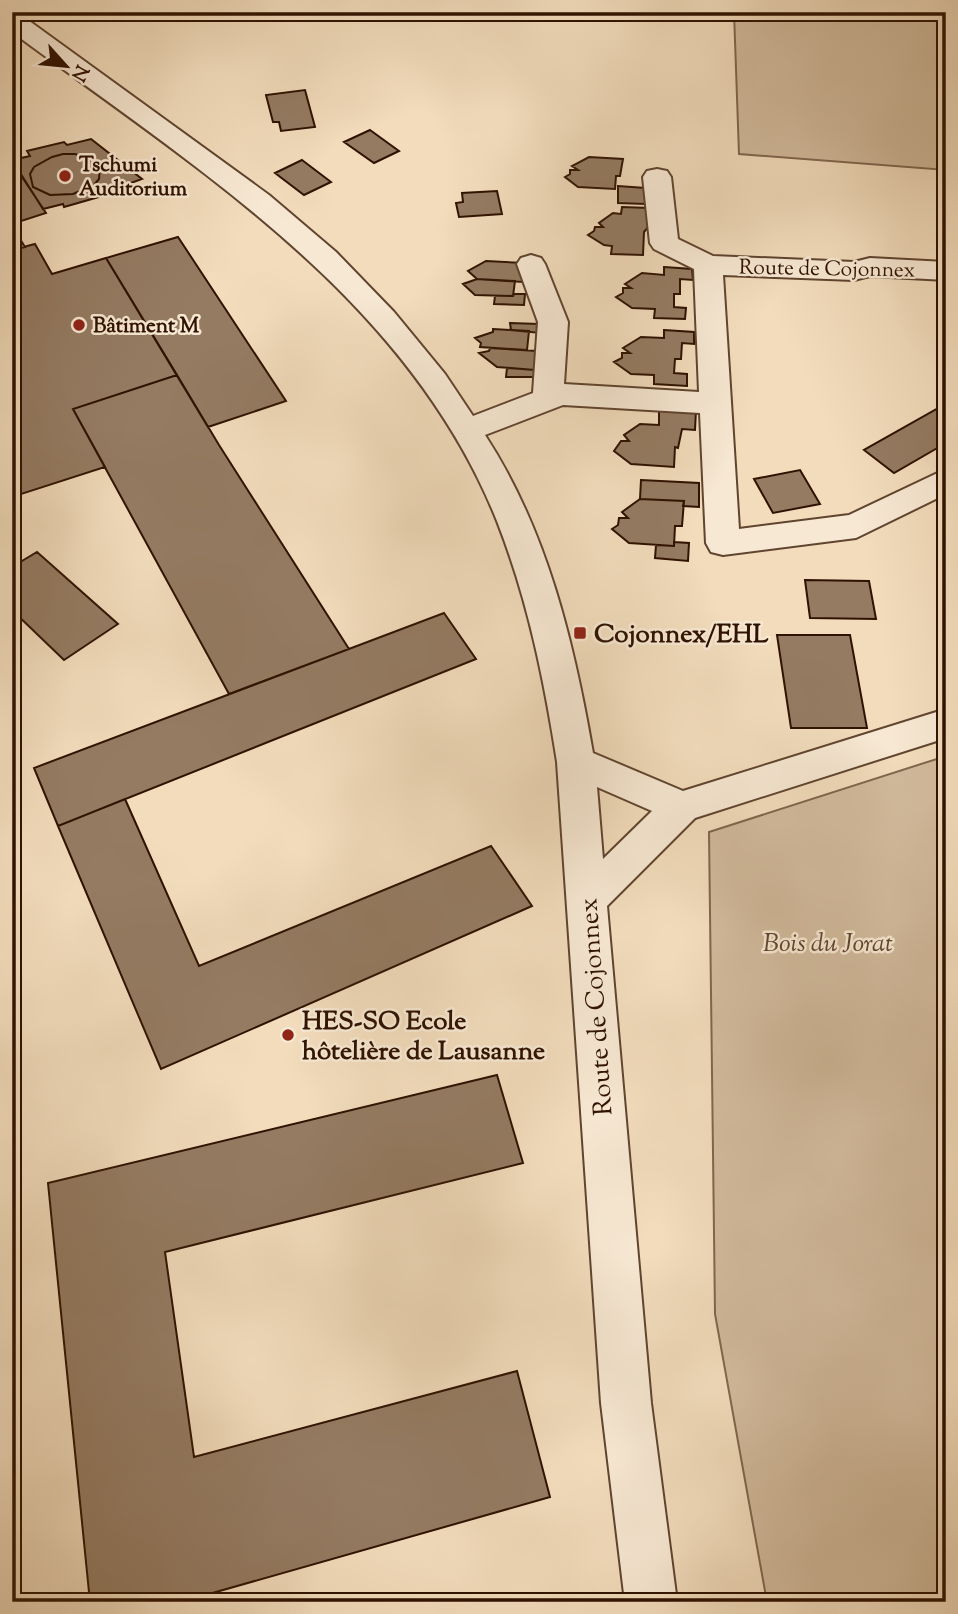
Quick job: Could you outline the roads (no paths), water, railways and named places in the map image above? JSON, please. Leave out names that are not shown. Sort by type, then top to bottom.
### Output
[{"type":"street","name":"Route de Cojonnex","points":[[12,20],[294,229],[370,302],[431,376],[468,430],[510,514],[542,594],[570,715],[576,762],[626,1403],[651,1602]]},
{"type":"street","name":"Route de Cojonnex","points":[[657,177],[664,243],[708,265],[854,271],[870,267],[946,271]]},
{"type":"street","points":[[531,264],[553,322],[548,398]]},
{"type":"street","name":"Route de Cojonnex","points":[[708,265],[723,543],[856,526],[946,480]]},
{"type":"street","points":[[468,430],[560,394],[716,403]]},
{"type":"street","points":[[587,900],[682,807],[946,723]]},
{"type":"street","points":[[576,762],[682,807]]},
{"type":"place","name":"Tschumi Auditorium","points":[[65,176]]},
{"type":"place","name":"Bâtiment M","points":[[79,325]]},
{"type":"place","name":"Cojonnex/EHL","points":[[580,633]]},
{"type":"place","name":"HES-SO Ecole hôtelière de Lausanne","points":[[288,1035]]},
{"type":"park label","name":"Bois du Jorat","points":[[828,942]]}]
